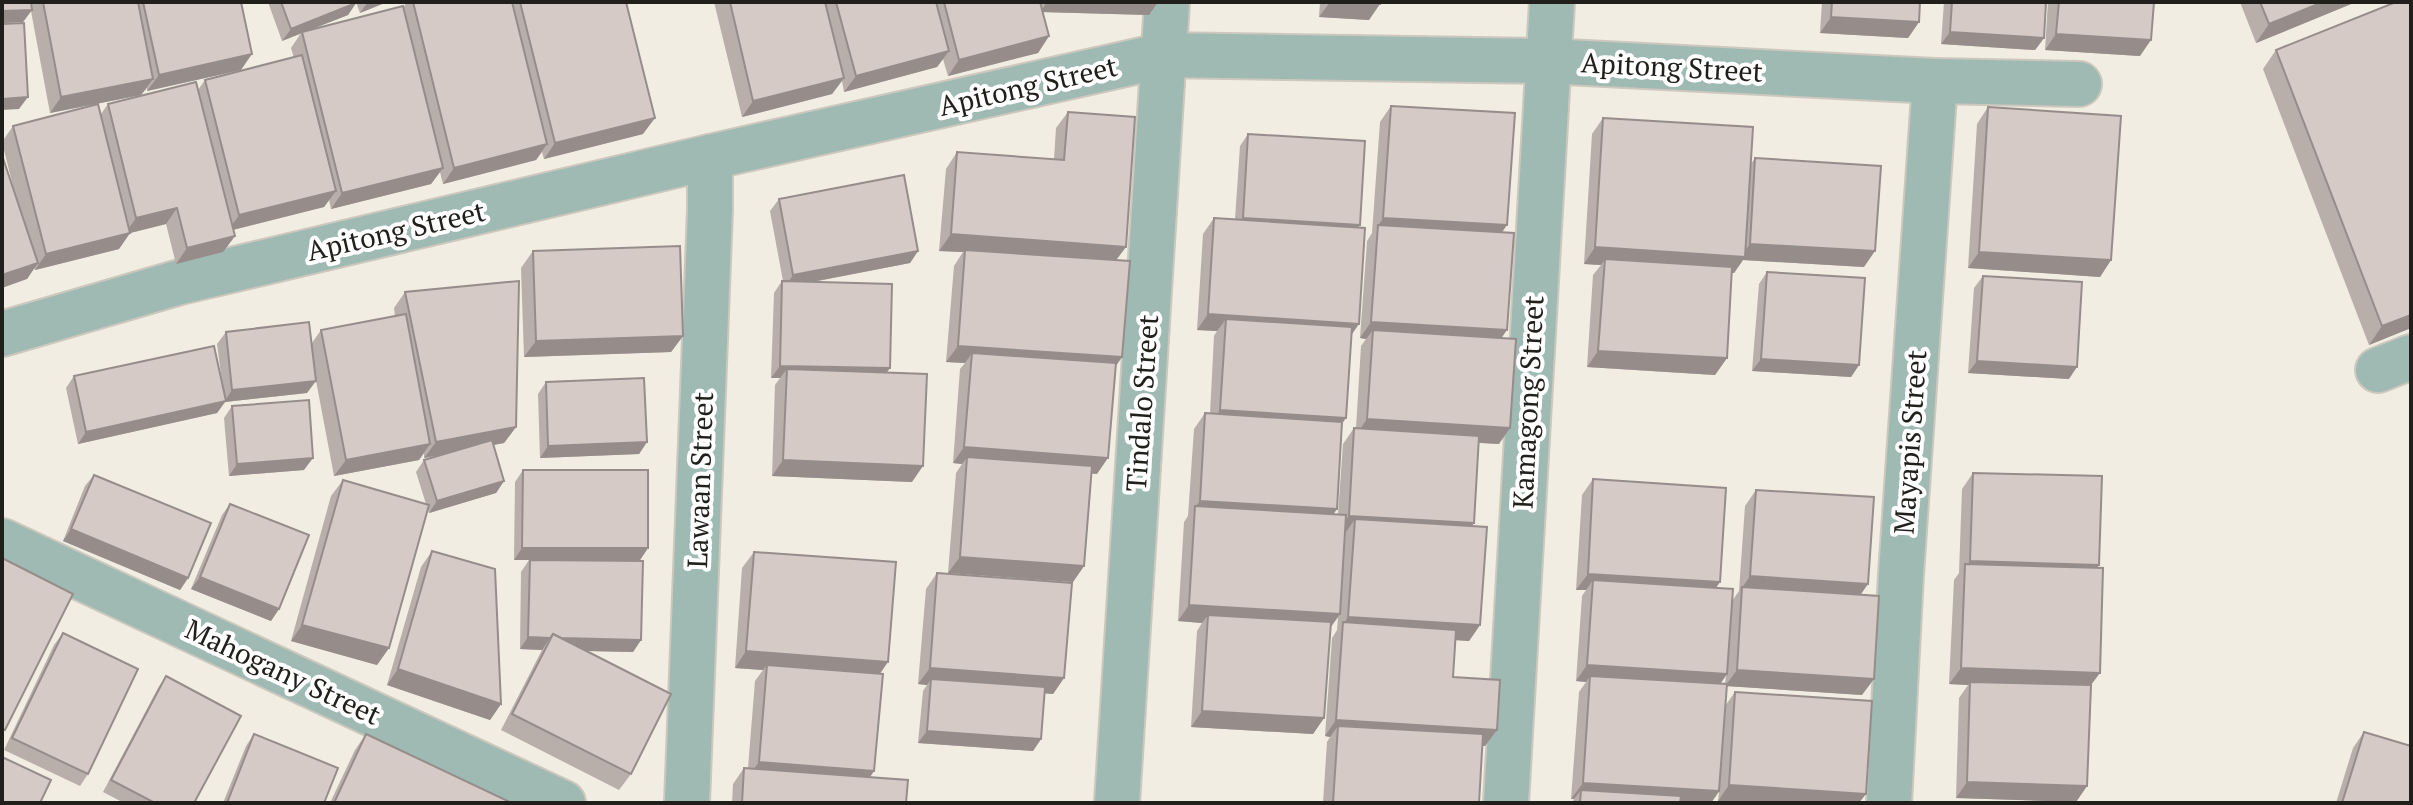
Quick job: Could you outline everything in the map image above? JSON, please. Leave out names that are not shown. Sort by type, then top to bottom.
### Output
[{"type":"street","name":"Tindalo Street","points":[[1117,803],[1167,2]]},
{"type":"street","name":"Kamagong Street","points":[[1506,803],[1552,2]]},
{"type":"street","name":"Apitong Street","points":[[2,334],[180,282],[710,157],[1165,55],[1547,61],[1935,81],[2079,84]]},
{"type":"street","name":"Mayapis Street","points":[[1889,803],[1902,558],[1935,81]]},
{"type":"street","name":"Lawaan Street","points":[[687,803],[710,157]]},
{"type":"street","name":"Mahogany Street","points":[[2,541],[563,803]]},
{"type":"building","points":[[2,2],[31,2],[32,10],[2,11]]},
{"type":"building","points":[[43,2],[138,2],[153,79],[61,97]]},
{"type":"building","points":[[143,2],[241,2],[252,54],[159,75]]},
{"type":"building","points":[[281,2],[355,2],[356,3],[291,29]]},
{"type":"building","points":[[413,2],[512,2],[547,144],[454,168]]},
{"type":"building","points":[[520,2],[626,2],[655,118],[555,143]]},
{"type":"building","points":[[730,2],[825,2],[844,78],[753,101]]},
{"type":"building","points":[[836,2],[936,2],[949,51],[856,76]]},
{"type":"building","points":[[944,2],[1040,2],[1049,36],[959,60]]},
{"type":"building","points":[[1832,2],[1920,2],[1919,22],[1831,17]]},
{"type":"building","points":[[1952,2],[2046,2],[2044,38],[1950,32]]},
{"type":"building","points":[[2059,2],[2154,2],[2151,40],[2056,34]]},
{"type":"building","points":[[2260,2],[2323,2],[2269,24]]},
{"type":"building","points":[[2396,2],[2411,2],[2411,315],[2382,326],[2276,50]]},
{"type":"building","points":[[403,6],[443,168],[342,193],[302,32]]},
{"type":"building","points":[[24,23],[28,97],[2,99],[2,24]]},
{"type":"building","points":[[302,55],[336,191],[239,215],[205,80]]},
{"type":"building","points":[[196,82],[235,236],[187,248],[177,208],[136,218],[108,104]]},
{"type":"building","points":[[98,104],[130,233],[46,254],[13,126]]},
{"type":"building","points":[[1391,106],[1515,113],[1507,225],[1383,218]]},
{"type":"building","points":[[1988,107],[2121,116],[2111,260],[1979,252]]},
{"type":"building","points":[[1068,112],[1135,117],[1126,247],[951,234],[957,152],[1064,160]]},
{"type":"building","points":[[1603,118],[1753,127],[1745,257],[1595,247]]},
{"type":"building","points":[[1248,134],[1365,141],[1360,225],[1243,218]]},
{"type":"building","points":[[2,155],[38,263],[2,275]]},
{"type":"building","points":[[1755,158],[1881,166],[1875,251],[1750,244]]},
{"type":"building","points":[[904,175],[918,251],[793,275],[779,199]]},
{"type":"building","points":[[1214,218],[1365,228],[1359,324],[1208,314]]},
{"type":"building","points":[[1378,225],[1514,233],[1507,330],[1371,322]]},
{"type":"building","points":[[680,246],[683,336],[536,341],[533,251]]},
{"type":"building","points":[[965,250],[1130,261],[1122,357],[958,346]]},
{"type":"building","points":[[1605,259],[1732,267],[1727,358],[1598,351]]},
{"type":"building","points":[[1767,272],[1865,278],[1859,365],[1761,359]]},
{"type":"building","points":[[1983,276],[2082,282],[2077,367],[1977,361]]},
{"type":"building","points":[[519,281],[516,427],[436,442],[405,292]]},
{"type":"building","points":[[782,281],[892,284],[890,368],[780,366]]},
{"type":"building","points":[[406,314],[430,444],[346,460],[321,330]]},
{"type":"building","points":[[1226,319],[1352,327],[1346,418],[1220,410]]},
{"type":"building","points":[[309,322],[316,381],[232,390],[226,332]]},
{"type":"building","points":[[1373,330],[1516,339],[1510,428],[1367,419]]},
{"type":"building","points":[[214,346],[226,401],[86,432],[74,376]]},
{"type":"building","points":[[972,353],[1116,363],[1108,458],[964,447]]},
{"type":"building","points":[[787,369],[927,374],[923,466],[783,460]]},
{"type":"building","points":[[644,378],[647,442],[548,446],[546,382]]},
{"type":"building","points":[[309,400],[313,458],[237,464],[232,406]]},
{"type":"building","points":[[1205,413],[1342,422],[1337,509],[1200,501]]},
{"type":"building","points":[[1354,428],[1479,436],[1474,523],[1349,516]]},
{"type":"building","points":[[492,440],[504,481],[437,501],[424,460]]},
{"type":"building","points":[[967,457],[1092,466],[1084,566],[960,557]]},
{"type":"building","points":[[523,470],[648,470],[648,548],[522,548]]},
{"type":"building","points":[[1973,473],[2102,476],[2099,565],[1970,561]]},
{"type":"building","points":[[94,475],[211,523],[188,578],[71,529]]},
{"type":"building","points":[[1593,479],[1726,488],[1720,582],[1588,574]]},
{"type":"building","points":[[343,480],[429,505],[389,648],[302,625]]},
{"type":"building","points":[[1756,490],[1874,497],[1868,584],[1750,576]]},
{"type":"building","points":[[230,504],[309,535],[279,609],[200,577]]},
{"type":"building","points":[[1195,506],[1346,515],[1340,614],[1189,605]]},
{"type":"building","points":[[1355,519],[1487,527],[1480,625],[1348,617]]},
{"type":"building","points":[[432,551],[495,569],[501,704],[398,669]]},
{"type":"building","points":[[754,552],[896,562],[888,662],[746,651]]},
{"type":"building","points":[[2,558],[73,594],[5,730],[2,729]]},
{"type":"building","points":[[530,560],[643,561],[641,640],[561,638],[553,634],[550,638],[528,637]]},
{"type":"building","points":[[1965,564],[2103,568],[2100,673],[1961,668]]},
{"type":"building","points":[[937,573],[1072,583],[1064,678],[930,668]]},
{"type":"building","points":[[1593,580],[1733,589],[1727,674],[1587,665]]},
{"type":"building","points":[[1742,587],[1879,596],[1874,679],[1737,670]]},
{"type":"building","points":[[1208,615],[1331,622],[1324,718],[1202,711]]},
{"type":"building","points":[[1343,622],[1456,630],[1453,677],[1500,680],[1497,730],[1336,720]]},
{"type":"building","points":[[63,633],[138,669],[88,774],[12,738]]},
{"type":"building","points":[[553,634],[671,694],[631,774],[512,714]]},
{"type":"building","points":[[767,665],[883,674],[874,771],[759,762]]},
{"type":"building","points":[[166,676],[241,716],[194,803],[155,803],[111,780]]},
{"type":"building","points":[[1590,676],[1727,684],[1719,791],[1583,783]]},
{"type":"building","points":[[931,679],[1045,687],[1041,739],[927,731]]},
{"type":"building","points":[[1970,682],[2091,685],[2087,786],[1967,782]]},
{"type":"building","points":[[1735,692],[1872,701],[1866,794],[1729,785]]},
{"type":"building","points":[[1338,726],[1483,734],[1479,803],[1333,803]]},
{"type":"building","points":[[2364,732],[2411,746],[2411,803],[2342,803]]},
{"type":"building","points":[[254,734],[338,768],[324,803],[227,803]]},
{"type":"building","points":[[366,734],[512,803],[334,803]]},
{"type":"building","points":[[2,757],[51,780],[40,803],[2,803]]},
{"type":"building","points":[[744,768],[908,780],[906,803],[742,803]]},
{"type":"building","points":[[1581,790],[1681,796],[1680,803],[1580,803]]}]
